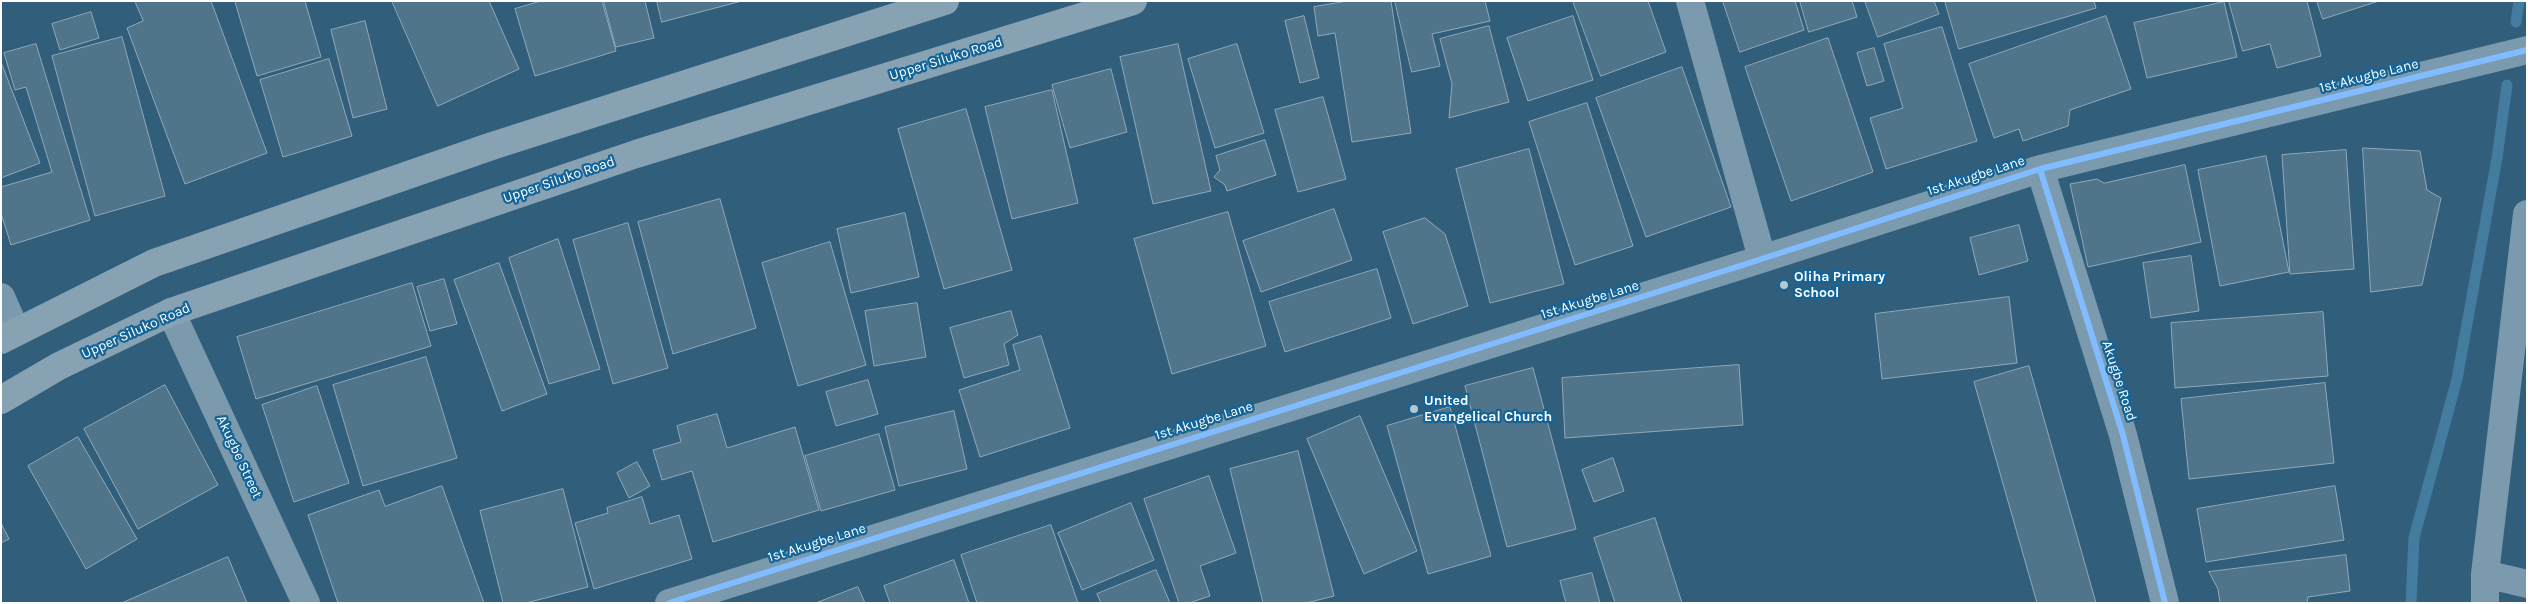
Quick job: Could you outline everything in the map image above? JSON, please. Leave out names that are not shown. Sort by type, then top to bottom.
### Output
[{"type":"main road","points":[[8,335],[154,263],[492,146],[945,1]]},
{"type":"main road","name":"Upper Siluko Road","points":[[1,400],[59,366],[172,312],[636,154],[1133,1]]},
{"type":"street","points":[[1690,1],[1762,258]]},
{"type":"street","name":"1st Akugbe Lane","points":[[669,603],[2040,169],[2527,50]]},
{"type":"street","name":"Akugbe Road","points":[[2040,169],[2123,435],[2165,603]]},
{"type":"street","points":[[2485,603],[2485,574],[2527,214]]},
{"type":"street","points":[[1,297],[8,335]]},
{"type":"street","name":"Akugbe Street","points":[[172,312],[306,603]]},
{"type":"street","points":[[2485,574],[2527,584]]},
{"type":"building","points":[[135,1],[211,1],[267,153],[185,184],[127,28],[143,21]]},
{"type":"building","points":[[305,1],[321,57],[257,76],[235,2]]},
{"type":"building","points":[[392,1],[489,1],[519,69],[438,106]]},
{"type":"building","points":[[541,1],[602,1],[616,51],[535,76],[515,9]]},
{"type":"building","points":[[604,1],[645,1],[654,38],[616,47]]},
{"type":"building","points":[[657,1],[742,1],[662,22]]},
{"type":"building","points":[[1348,1],[1391,1],[1411,133],[1352,142],[1335,33],[1318,36],[1314,7]]},
{"type":"building","points":[[1395,1],[1485,1],[1490,21],[1432,34],[1440,66],[1412,72]]},
{"type":"building","points":[[1573,1],[1648,1],[1666,52],[1601,76]]},
{"type":"building","points":[[1723,1],[1795,1],[1804,30],[1740,52]]},
{"type":"building","points":[[1800,1],[1852,1],[1857,17],[1809,32]]},
{"type":"building","points":[[1865,1],[1934,1],[1939,14],[1878,37]]},
{"type":"building","points":[[1945,1],[2094,1],[2096,8],[1959,49]]},
{"type":"building","points":[[2229,1],[2307,1],[2321,56],[2277,68],[2270,44],[2243,51]]},
{"type":"building","points":[[2317,1],[2379,1],[2323,19]]},
{"type":"building","points":[[2224,2],[2237,57],[2147,78],[2134,23]]},
{"type":"building","points":[[91,12],[99,38],[60,50],[52,24]]},
{"type":"building","points":[[1304,16],[1319,78],[1300,83],[1285,21]]},
{"type":"building","points":[[1573,16],[1593,80],[1528,101],[1507,38]]},
{"type":"building","points":[[2106,16],[2131,89],[2070,110],[2068,126],[2023,141],[2019,129],[1994,138],[1969,64]]},
{"type":"building","points":[[365,21],[387,109],[353,118],[331,30]]},
{"type":"building","points":[[1489,26],[1509,102],[1449,118],[1452,84],[1440,39]]},
{"type":"building","points":[[1942,27],[1977,141],[1886,169],[1870,118],[1903,108],[1884,44]]},
{"type":"building","points":[[122,37],[165,196],[95,216],[52,56]]},
{"type":"building","points":[[1828,38],[1873,172],[1791,201],[1745,67]]},
{"type":"building","points":[[36,44],[90,220],[11,245],[1,213],[1,187],[52,172],[26,87],[15,90],[4,53]]},
{"type":"building","points":[[1178,44],[1211,191],[1153,204],[1120,57]]},
{"type":"building","points":[[1237,44],[1264,133],[1215,148],[1188,59]]},
{"type":"building","points":[[1874,48],[1884,81],[1867,86],[1857,53]]},
{"type":"building","points":[[329,59],[352,136],[283,157],[260,80]]},
{"type":"building","points":[[1,62],[40,163],[1,178]]},
{"type":"building","points":[[1682,67],[1731,207],[1646,237],[1596,98]]},
{"type":"building","points":[[1111,69],[1127,132],[1070,148],[1052,85]]},
{"type":"building","points":[[1052,90],[1078,203],[1012,219],[985,107]]},
{"type":"building","points":[[1323,97],[1346,179],[1298,192],[1275,110]]},
{"type":"building","points":[[1587,103],[1633,246],[1575,265],[1529,122]]},
{"type":"building","points":[[966,109],[1012,270],[944,289],[898,129]]},
{"type":"building","points":[[1265,140],[1276,175],[1227,191],[1225,185],[1214,177],[1220,170],[1216,156]]},
{"type":"building","points":[[2363,148],[2420,151],[2427,190],[2441,198],[2422,285],[2371,292]]},
{"type":"building","points":[[1529,149],[1564,284],[1490,303],[1456,169]]},
{"type":"building","points":[[2346,150],[2354,269],[2290,274],[2282,155]]},
{"type":"building","points":[[2266,156],[2289,272],[2220,286],[2198,170]]},
{"type":"building","points":[[2185,165],[2201,242],[2088,267],[2070,184],[2097,179],[2104,183]]},
{"type":"building","points":[[720,199],[756,328],[673,354],[638,222]]},
{"type":"building","points":[[1334,209],[1352,260],[1261,292],[1243,241]]},
{"type":"building","points":[[1228,212],[1266,346],[1172,374],[1134,239]]},
{"type":"building","points":[[905,213],[919,277],[851,293],[837,229]]},
{"type":"building","points":[[1425,218],[1445,234],[1468,306],[1413,324],[1383,232]]},
{"type":"building","points":[[628,223],[668,368],[613,384],[573,240]]},
{"type":"building","points":[[2019,225],[2028,261],[1979,275],[1970,238]]},
{"type":"building","points":[[558,239],[600,369],[549,384],[509,258]]},
{"type":"building","points":[[830,242],[866,365],[798,386],[762,263]]},
{"type":"building","points":[[2191,256],[2199,311],[2151,318],[2143,263]]},
{"type":"building","points":[[499,263],[547,394],[502,411],[454,280]]},
{"type":"building","points":[[1377,269],[1391,318],[1285,352],[1269,302]]},
{"type":"building","points":[[444,279],[457,324],[430,331],[417,287]]},
{"type":"building","points":[[412,283],[431,346],[256,399],[237,337]]},
{"type":"building","points":[[2009,297],[2017,363],[1882,379],[1875,314]]},
{"type":"building","points":[[917,303],[926,357],[874,366],[865,311]]},
{"type":"building","points":[[1011,311],[1018,335],[1004,344],[1009,365],[964,378],[950,328]]},
{"type":"building","points":[[2323,312],[2328,376],[2175,388],[2171,323]]},
{"type":"building","points":[[1041,336],[1070,428],[980,457],[959,390],[1020,370],[1013,345]]},
{"type":"building","points":[[426,357],[457,458],[363,486],[333,385]]},
{"type":"building","points":[[1739,365],[1743,425],[1565,438],[1562,378]]},
{"type":"building","points":[[2029,366],[2096,603],[2037,603],[1974,382]]},
{"type":"building","points":[[1533,368],[1576,529],[1507,547],[1465,386]]},
{"type":"building","points":[[868,380],[878,414],[836,426],[826,392]]},
{"type":"building","points":[[2325,383],[2334,463],[2189,479],[2181,399]]},
{"type":"building","points":[[165,385],[218,485],[138,529],[84,429]]},
{"type":"building","points":[[317,386],[349,483],[294,502],[262,405]]},
{"type":"building","points":[[1450,407],[1491,556],[1428,574],[1387,426]]},
{"type":"building","points":[[954,411],[967,469],[899,486],[885,427]]},
{"type":"building","points":[[717,414],[727,448],[795,427],[819,510],[713,542],[692,471],[662,480],[653,450],[681,442],[677,426]]},
{"type":"building","points":[[1360,416],[1417,551],[1364,574],[1307,439]]},
{"type":"building","points":[[879,434],[895,490],[821,511],[805,456]]},
{"type":"building","points":[[78,437],[137,539],[86,569],[28,466]]},
{"type":"building","points":[[1298,451],[1334,596],[1306,603],[1263,603],[1230,469]]},
{"type":"building","points":[[1613,458],[1624,491],[1594,502],[1582,470]]},
{"type":"building","points":[[637,462],[650,486],[629,498],[617,473]]},
{"type":"building","points":[[1209,476],[1236,553],[1200,566],[1210,596],[1189,603],[1179,603],[1144,499]]},
{"type":"building","points":[[442,486],[484,603],[338,603],[308,515],[379,490],[385,506]]},
{"type":"building","points":[[2335,486],[2344,540],[2206,562],[2197,509]]},
{"type":"building","points":[[563,489],[588,587],[526,603],[503,603],[480,511]]},
{"type":"building","points":[[642,497],[650,524],[679,515],[692,559],[594,589],[575,523],[608,513],[607,508]]},
{"type":"building","points":[[1131,503],[1154,560],[1082,590],[1058,533]]},
{"type":"building","points":[[1655,518],[1682,603],[1615,603],[1594,538]]},
{"type":"building","points":[[1,523],[9,539],[1,543]]},
{"type":"building","points":[[1051,525],[1078,603],[977,603],[961,555]]},
{"type":"building","points":[[2346,555],[2350,591],[2308,597],[2307,603],[2220,603],[2218,589],[2209,572]]},
{"type":"building","points":[[228,557],[247,603],[122,603]]},
{"type":"building","points":[[954,560],[969,603],[890,603],[884,586]]},
{"type":"building","points":[[1156,570],[1170,603],[1101,603],[1097,594]]},
{"type":"building","points":[[1592,573],[1600,603],[1566,603],[1560,581]]},
{"type":"building","points":[[858,587],[865,603],[816,603]]},
{"type":"waterway","points":[[2516,22],[2519,1]]},
{"type":"waterway","points":[[2411,603],[2414,538],[2457,379],[2497,158],[2507,85]]},
{"type":"cycle path","points":[[669,603],[1746,264],[2040,169],[2527,50]]},
{"type":"cycle path","points":[[2040,169],[2123,435],[2165,603]]},
{"type":"place","name":"Oliha Primary School","points":[[1784,285]]},
{"type":"place","name":"United Evangelical Church","points":[[1414,409]]}]
